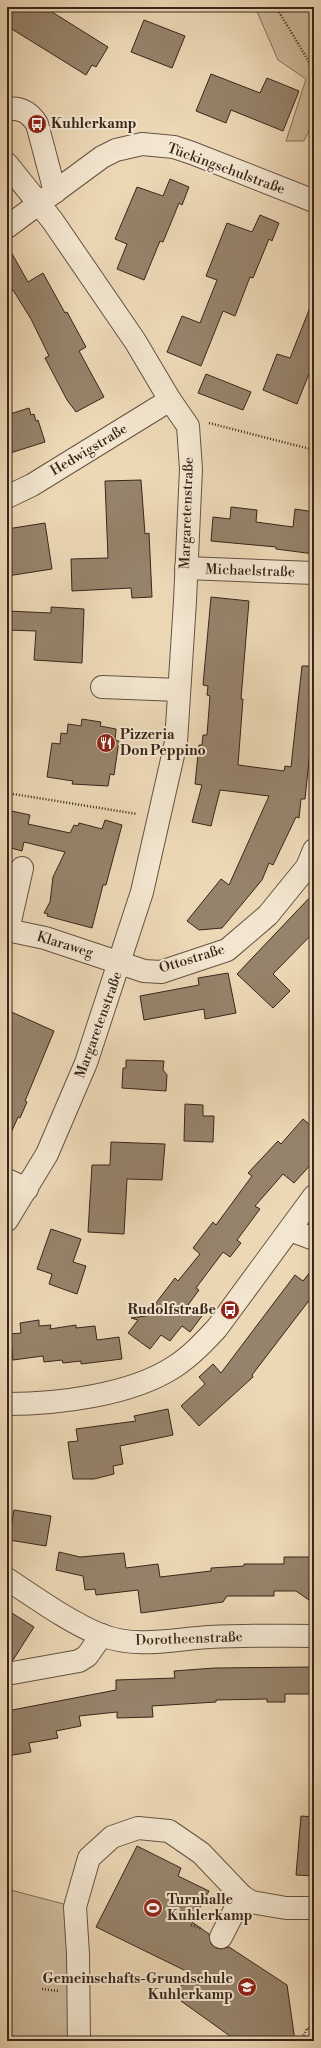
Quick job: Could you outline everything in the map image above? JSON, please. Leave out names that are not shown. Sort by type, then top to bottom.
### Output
[{"type":"street","points":[[7,109],[17,109],[25,112],[31,115],[38,124],[47,198]]},
{"type":"street","name":"Tückingschulstraße","points":[[7,227],[102,157],[122,148],[142,144],[174,148],[192,153],[314,201]]},
{"type":"street","points":[[7,164],[47,198],[136,341],[170,400],[188,426]]},
{"type":"street","name":"Hedwigstraße","points":[[7,497],[32,484],[170,400]]},
{"type":"street","name":"Margaretenstraße","points":[[7,1220],[47,1154],[86,1063],[121,963],[142,892],[159,818],[176,742],[191,469],[188,426]]},
{"type":"street","name":"Michaelstraße","points":[[186,568],[314,573]]},
{"type":"street","points":[[102,687],[179,690]]},
{"type":"street","name":"Ottostraße","points":[[121,963],[144,971],[160,972],[228,950],[268,915],[307,867],[314,850]]},
{"type":"street","name":"Klaraweg","points":[[22,868],[8,930],[45,938],[121,963]]},
{"type":"street","points":[[7,1180],[27,1189]]},
{"type":"street","points":[[7,1404],[48,1402],[114,1391],[142,1383],[175,1367],[201,1346],[217,1328],[264,1262],[290,1230],[314,1196]]},
{"type":"street","points":[[290,1230],[314,1239]]},
{"type":"street","points":[[7,1579],[36,1598],[102,1635],[87,1656],[79,1661],[7,1674]]},
{"type":"street","name":"Dorotheenstraße","points":[[102,1635],[126,1641],[147,1643],[209,1637],[314,1636]]},
{"type":"street","points":[[79,2041],[78,1954],[75,1907],[89,1858],[112,1837],[138,1828],[169,1831],[201,1853],[242,1896],[251,1902],[286,1908],[314,1908]]},
{"type":"street","points":[[221,1937],[242,1896]]},
{"type":"path","points":[[276,7],[308,60],[314,77]]},
{"type":"path","points":[[312,118],[314,101]]},
{"type":"path","points":[[188,426],[200,421],[314,450]]},
{"type":"path","points":[[7,794],[159,818]]},
{"type":"path","points":[[301,2041],[307,2028],[314,2031]]},
{"type":"shaded area","points":[[255,7],[314,7],[314,120],[304,141],[286,141],[306,79],[278,60]]},
{"type":"shaded area","points":[[7,1889],[75,1907],[79,2041],[7,2041]]},
{"type":"building","points":[[7,7],[44,7],[108,47],[96,67],[92,65],[86,75],[7,26]]},
{"type":"building","points":[[144,20],[185,36],[172,68],[131,52]]},
{"type":"building","points":[[211,74],[260,93],[267,78],[299,91],[283,131],[231,110],[226,123],[196,111]]},
{"type":"building","points":[[170,179],[189,187],[182,205],[179,203],[163,242],[160,241],[144,280],[117,269],[127,244],[115,239],[137,187],[163,196]]},
{"type":"building","points":[[260,215],[279,223],[272,241],[269,239],[253,278],[250,277],[235,316],[223,311],[201,366],[167,352],[182,316],[200,323],[217,280],[206,276],[227,223],[252,232]]},
{"type":"building","points":[[7,245],[28,282],[43,273],[86,347],[79,351],[104,397],[76,412],[67,400],[45,358],[49,356],[31,319],[13,290],[7,293]]},
{"type":"building","points":[[313,300],[314,361],[297,404],[263,390],[277,354],[290,358]]},
{"type":"building","points":[[206,374],[251,392],[243,410],[198,393]]},
{"type":"building","points":[[29,408],[31,415],[34,414],[36,421],[38,420],[45,442],[7,454],[7,415]]},
{"type":"building","points":[[141,480],[145,534],[149,533],[152,597],[132,598],[131,588],[72,591],[71,559],[108,558],[105,481]]},
{"type":"building","points":[[231,507],[257,510],[256,522],[293,527],[295,509],[314,512],[314,554],[276,549],[276,547],[211,541],[213,517],[230,519]]},
{"type":"building","points":[[45,523],[52,569],[7,576],[7,529]]},
{"type":"building","points":[[211,597],[249,601],[241,699],[243,699],[238,765],[284,771],[285,766],[291,767],[302,666],[314,666],[314,741],[311,741],[305,799],[301,799],[299,818],[296,817],[273,865],[269,863],[262,880],[222,928],[199,930],[187,921],[221,879],[229,885],[269,796],[220,790],[211,826],[192,822],[202,785],[195,784],[199,745],[202,745],[203,735],[207,735],[210,696],[207,695],[208,686],[203,685]]},
{"type":"building","points":[[51,607],[84,609],[82,663],[34,660],[36,631],[7,630],[7,611],[51,613]]},
{"type":"building","points":[[82,719],[101,722],[100,726],[116,729],[115,740],[119,741],[114,775],[110,774],[108,786],[72,784],[73,781],[47,777],[52,743],[60,744],[61,733],[67,734],[68,724],[81,726]]},
{"type":"building","points":[[7,810],[30,815],[28,824],[70,833],[74,825],[78,826],[79,823],[102,829],[105,820],[122,825],[106,885],[103,885],[92,928],[47,916],[48,914],[44,913],[50,902],[53,877],[65,852],[24,842],[22,851],[7,847]]},
{"type":"building","points":[[314,893],[314,932],[273,974],[290,991],[273,1008],[237,974]]},
{"type":"building","points":[[228,973],[236,1013],[205,1019],[204,1009],[144,1020],[140,996],[199,985],[198,978]]},
{"type":"building","points":[[7,1010],[54,1031],[25,1101],[27,1102],[20,1118],[18,1117],[7,1142]]},
{"type":"building","points":[[126,1060],[164,1061],[163,1070],[167,1075],[166,1091],[122,1088],[123,1068],[126,1068]]},
{"type":"building","points":[[185,1104],[203,1105],[203,1116],[214,1116],[213,1142],[184,1141]]},
{"type":"building","points":[[303,1119],[314,1128],[314,1161],[294,1183],[283,1174],[255,1206],[260,1209],[237,1240],[241,1243],[230,1257],[223,1252],[196,1288],[199,1290],[188,1305],[202,1316],[190,1332],[182,1326],[170,1341],[161,1335],[150,1349],[128,1333],[138,1320],[131,1318],[146,1316],[175,1278],[178,1281],[200,1254],[193,1248],[213,1222],[216,1225],[252,1176],[248,1173],[278,1141],[281,1144]]},
{"type":"building","points":[[111,1142],[165,1144],[162,1180],[127,1179],[124,1234],[88,1232],[92,1165],[110,1165]]},
{"type":"building","points":[[51,1229],[81,1239],[73,1262],[86,1266],[77,1294],[49,1284],[52,1274],[37,1269]]},
{"type":"building","points":[[314,1267],[314,1294],[252,1375],[253,1377],[199,1426],[181,1406],[205,1384],[199,1377],[213,1364],[221,1373],[295,1275],[303,1281]]},
{"type":"building","points":[[39,1320],[39,1326],[51,1325],[50,1329],[76,1325],[76,1328],[95,1326],[97,1340],[119,1337],[122,1359],[81,1364],[81,1361],[63,1363],[62,1360],[44,1362],[43,1356],[13,1360],[10,1334],[21,1333],[20,1323]]},
{"type":"building","points":[[168,1409],[173,1435],[120,1446],[123,1464],[113,1466],[114,1474],[94,1479],[73,1479],[68,1442],[78,1441],[76,1429],[136,1421],[134,1416]]},
{"type":"building","points":[[14,1510],[51,1516],[46,1546],[9,1540]]},
{"type":"building","points":[[59,1552],[80,1557],[124,1553],[126,1568],[158,1564],[160,1577],[211,1571],[211,1568],[244,1566],[244,1564],[284,1564],[284,1557],[310,1557],[309,1600],[296,1591],[274,1591],[274,1596],[227,1596],[223,1602],[141,1613],[138,1590],[96,1595],[95,1589],[85,1590],[83,1576],[56,1570]]},
{"type":"building","points":[[7,1610],[34,1627],[13,1660],[7,1661]]},
{"type":"building","points":[[314,1667],[314,1694],[285,1694],[285,1702],[267,1702],[267,1699],[216,1700],[216,1702],[152,1706],[153,1717],[117,1718],[117,1712],[79,1716],[81,1726],[56,1731],[58,1738],[29,1743],[31,1752],[7,1756],[7,1711],[116,1690],[116,1680],[175,1678],[174,1671],[214,1668]]},
{"type":"building","points":[[301,1816],[314,1817],[314,1876],[296,1875]]},
{"type":"building","points":[[137,1846],[181,1868],[178,1876],[209,1891],[192,1922],[209,1934],[211,1944],[216,1948],[221,1949],[229,1947],[287,1985],[295,2041],[237,2041],[174,1996],[190,1973],[96,1927]]},
{"type":"place","name":"Kuhlerkamp","points":[[37,124]]},
{"type":"place","name":"Pizzeria Don Peppino","points":[[106,743]]},
{"type":"place","name":"Rudolfstraße","points":[[230,1310]]},
{"type":"place","name":"Turnhalle Kuhlerkamp","points":[[153,1908]]},
{"type":"place","name":"Gemeinschafts-Grundschule Kuhlerkamp","points":[[247,1987]]}]
